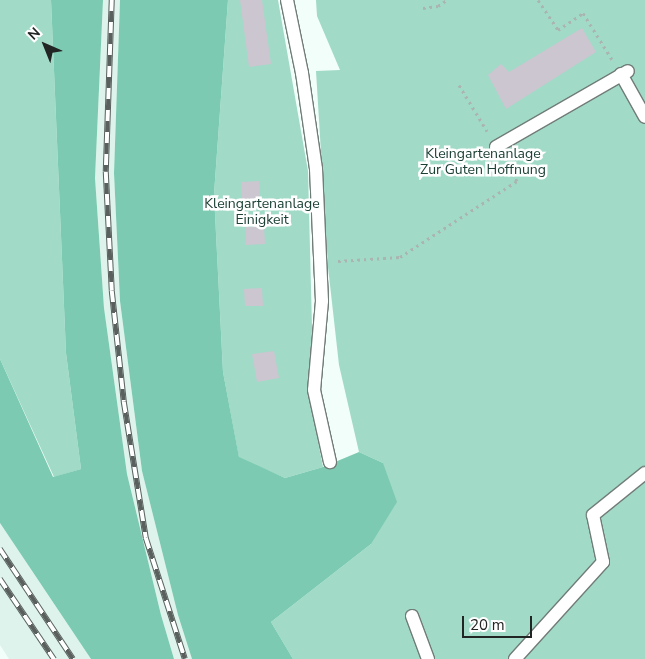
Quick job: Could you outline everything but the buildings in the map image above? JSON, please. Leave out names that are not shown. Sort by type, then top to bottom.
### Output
[{"type":"lane","points":[[287,0],[302,73],[316,169],[322,301],[314,390],[330,462]]},
{"type":"lane","points":[[496,147],[624,72],[645,117]]},
{"type":"lane","points":[[515,659],[603,562],[593,515],[645,473]]},
{"type":"lane","points":[[412,616],[428,659]]},
{"type":"path","points":[[423,8],[438,6],[447,0]]},
{"type":"path","points":[[538,0],[558,30],[583,13],[624,72]]},
{"type":"path","points":[[320,262],[400,257],[517,181]]},
{"type":"shaded area","points":[[103,0],[120,0],[114,173],[120,301],[142,471],[178,615],[192,659],[174,659],[161,615],[127,474],[104,308],[95,178]]},
{"type":"shaded area","points":[[0,523],[91,659],[9,659],[0,645]]},
{"type":"green space","points":[[0,0],[51,0],[66,353],[81,469],[54,477],[0,359]]},
{"type":"green space","points":[[51,0],[103,0],[95,178],[104,308],[127,474],[161,615],[174,659],[91,659],[0,523],[0,359],[53,477],[81,469],[66,353]]},
{"type":"green space","points":[[120,0],[228,0],[214,194],[223,372],[239,457],[285,478],[323,467],[359,452],[383,463],[397,502],[371,544],[271,622],[293,659],[192,659],[178,615],[142,471],[120,301],[114,173]]},
{"type":"green space","name":"Kleingartenanlage Einigkeit","points":[[228,0],[278,0],[308,171],[312,327],[311,404],[323,467],[285,478],[239,458],[223,372],[214,194]]},
{"type":"green space","name":"Kleingartenanlage Zur Guten Hoffnung","points":[[316,0],[645,0],[645,659],[293,659],[271,622],[371,544],[383,463],[359,452],[339,365],[328,267],[316,71],[340,70],[317,16]]},
{"type":"railway","points":[[112,0],[106,172],[112,291],[124,402],[146,538],[185,659]]},
{"type":"railway","points":[[0,549],[73,659]]},
{"type":"railway","points":[[0,579],[54,659]]}]
